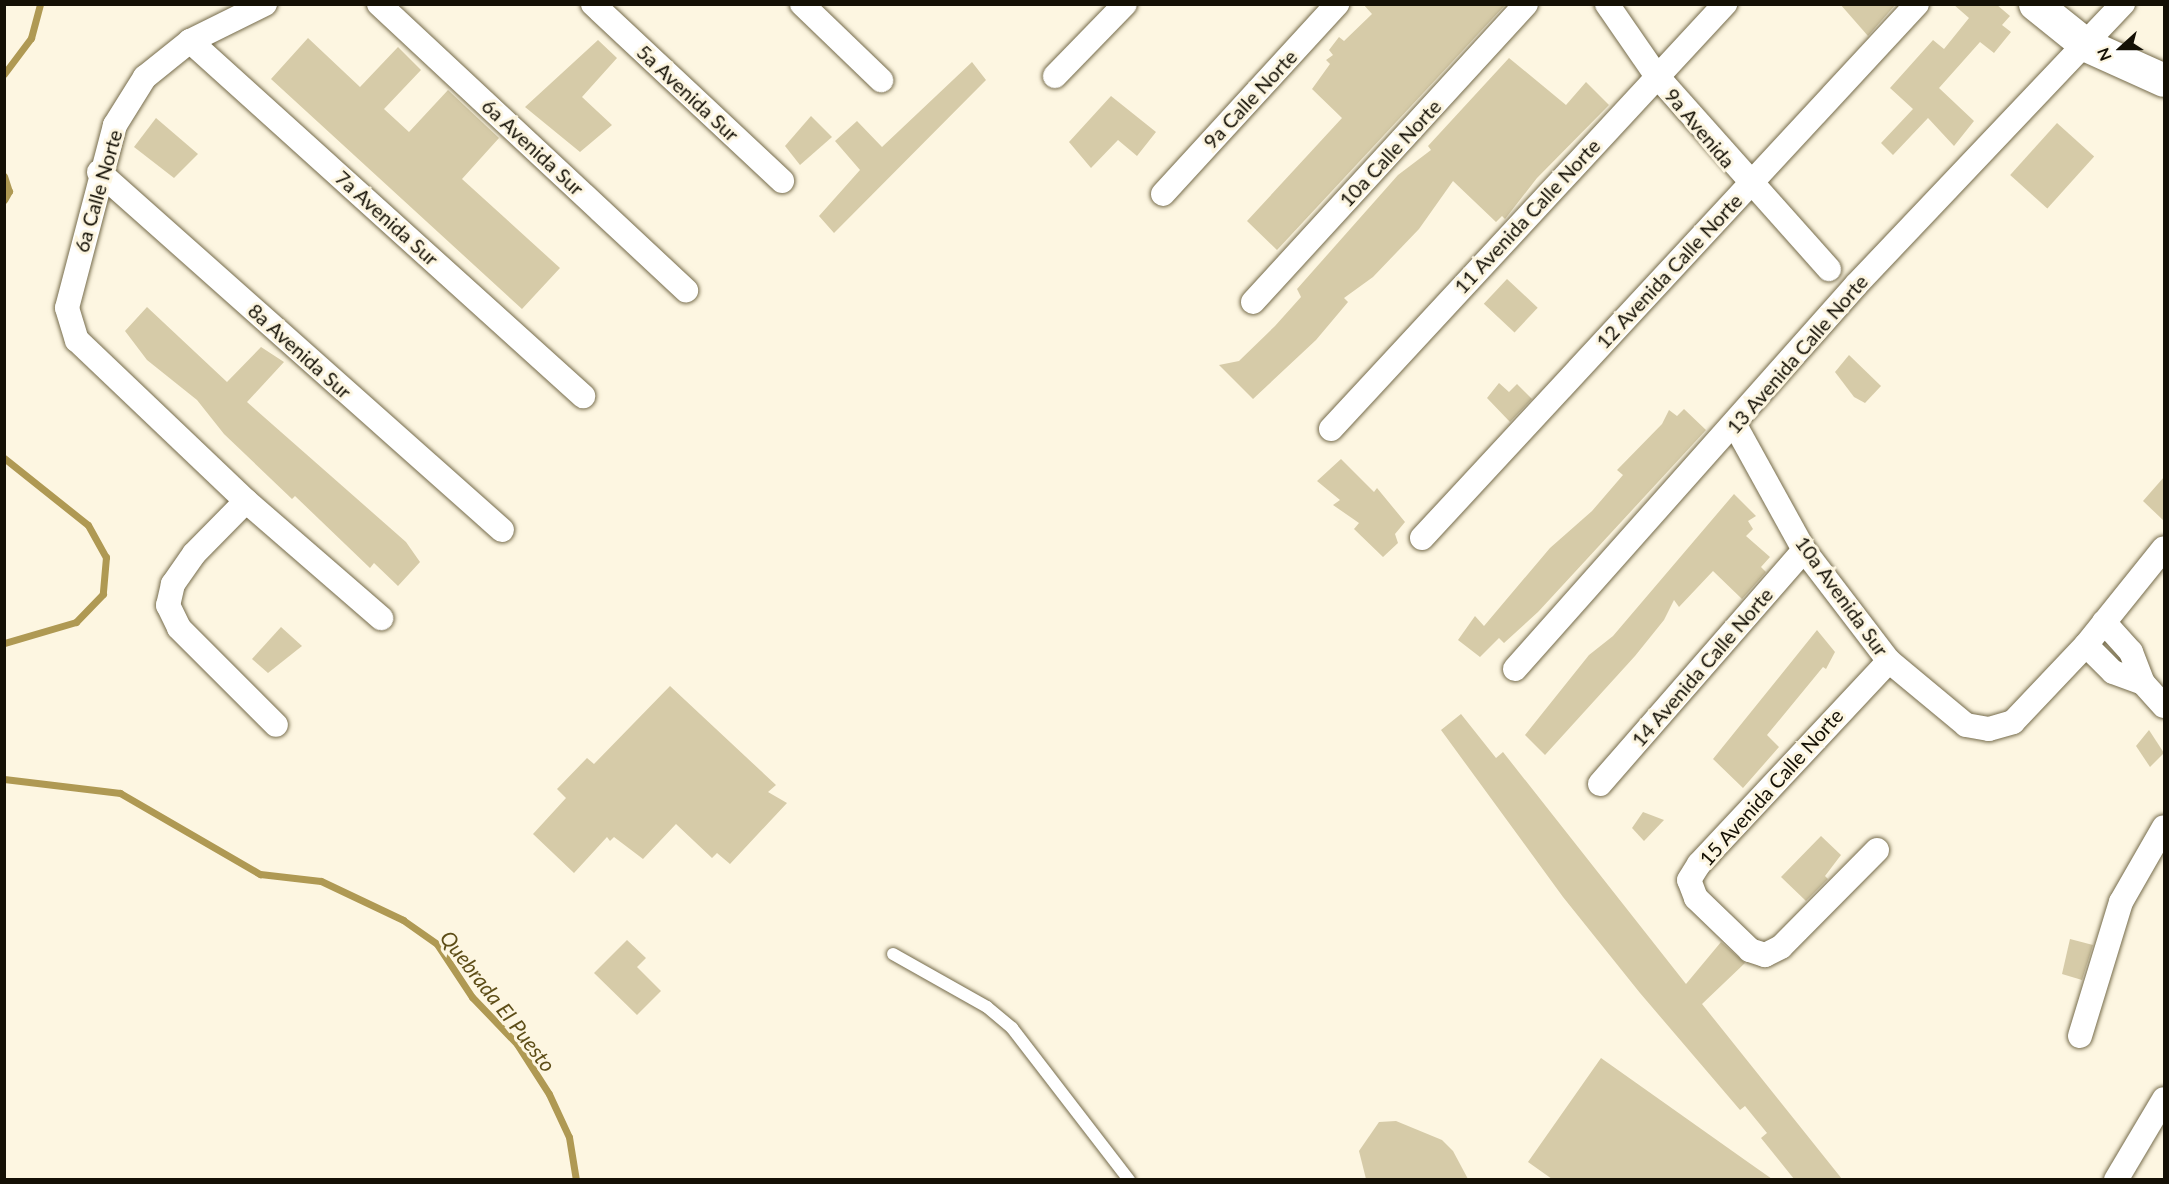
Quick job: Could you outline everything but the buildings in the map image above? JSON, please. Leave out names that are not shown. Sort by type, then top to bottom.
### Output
[{"type":"main road","points":[[2035,4],[2086,45],[2164,80]]},
{"type":"street","name":"6a Calle Norte","points":[[246,501],[77,340],[67,308],[99,172],[115,125],[145,77],[190,41],[265,4]]},
{"type":"street","name":"6a Avenida Sur","points":[[379,4],[686,290]]},
{"type":"street","name":"5a Avenida Sur","points":[[593,4],[782,181]]},
{"type":"street","points":[[802,4],[881,80]]},
{"type":"street","points":[[1055,76],[1125,4]]},
{"type":"street","name":"9a Calle Norte","points":[[1163,194],[1337,4]]},
{"type":"street","name":"10a Calle Norte","points":[[1253,302],[1526,4]]},
{"type":"street","name":"9a Avenida","points":[[1607,4],[1656,75],[1749,184],[1829,269]]},
{"type":"street","name":"11 Avenida Calle Norte","points":[[1331,429],[1656,75],[1725,4]]},
{"type":"street","name":"12 Avenida Calle Norte","points":[[1422,538],[1917,4]]},
{"type":"street","name":"13 Avenida Calle Norte","points":[[1515,669],[1735,424],[1856,285],[2123,4]]},
{"type":"street","name":"7a Avenida Sur","points":[[190,41],[583,396]]},
{"type":"street","name":"8a Avenida Sur","points":[[99,172],[502,530]]},
{"type":"street","name":"10a Avenida Sur","points":[[1735,424],[1804,550],[1889,661],[1966,725],[1989,729],[2013,722],[2086,645]]},
{"type":"street","points":[[276,725],[179,628],[168,605],[173,584],[194,554],[246,501],[381,618]]},
{"type":"street","points":[[2143,683],[2113,672],[2086,645],[2164,548]]},
{"type":"street","name":"14 Avenida Calle Norte","points":[[1600,784],[1804,550]]},
{"type":"street","points":[[2104,622],[2131,652],[2143,683],[2164,706]]},
{"type":"street","name":"15 Avenida Calle Norte","points":[[1877,850],[1781,947],[1765,955],[1750,950],[1696,898],[1689,880],[1699,864],[1889,661]]},
{"type":"street","points":[[2080,1036],[2121,902],[2164,827]]},
{"type":"street","points":[[2116,1179],[2164,1099]]},
{"type":"lane","points":[[893,954],[987,1007],[1012,1028],[1129,1179]]},
{"type":"waterway","name":"Quebrada El Puesto","points":[[4,74],[31,38],[40,4]]},
{"type":"waterway","name":"Quebrada El Puesto","points":[[4,176],[9,191],[4,200]]},
{"type":"waterway","name":"Quebrada El Puesto","points":[[4,458],[88,525],[106,557],[103,594],[76,622],[4,643]]},
{"type":"waterway","name":"Quebrada El Puesto","points":[[4,779],[120,793],[260,874],[321,881],[403,920],[437,944],[472,997],[517,1044],[549,1094],[569,1137],[576,1180]]}]
